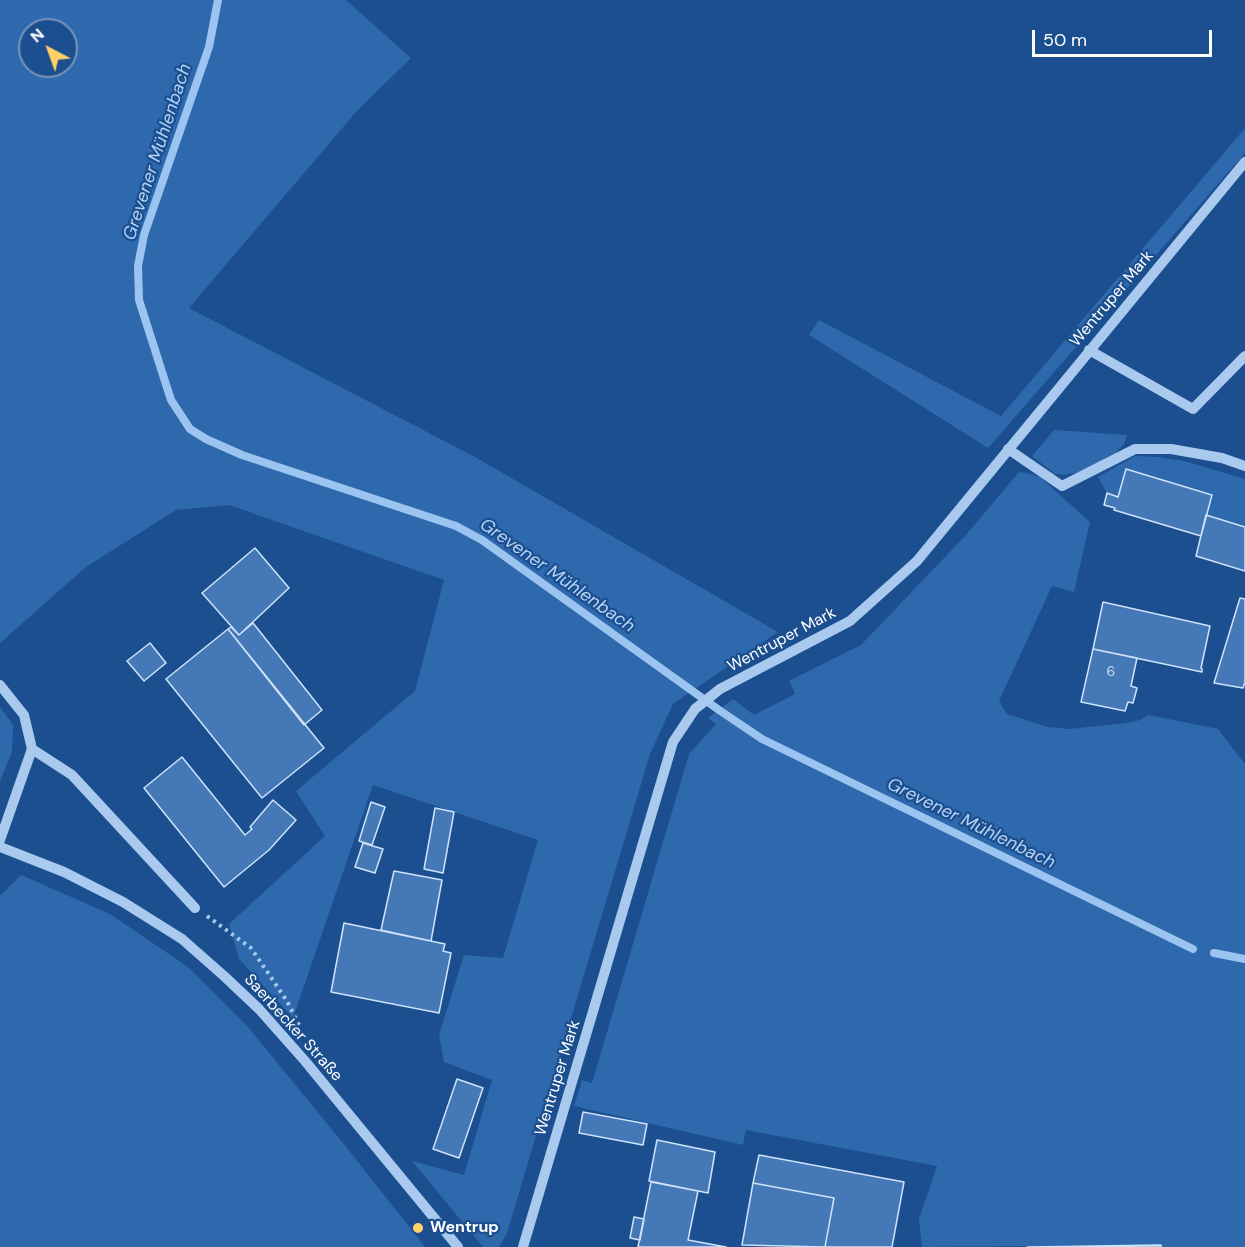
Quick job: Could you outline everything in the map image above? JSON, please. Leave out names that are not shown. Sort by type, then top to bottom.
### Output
[{"type":"street","name":"Wentruper Mark","points":[[523,1247],[673,742],[695,709],[720,689],[850,621],[917,561],[1245,162]]},
{"type":"street","points":[[1089,350],[1193,409],[1245,356]]},
{"type":"street","points":[[1008,449],[1062,486],[1135,449],[1171,448],[1222,458],[1245,466]]},
{"type":"street","points":[[0,685],[24,715],[32,748],[0,840]]},
{"type":"street","points":[[32,748],[72,775],[195,908]]},
{"type":"street","name":"Saerbecker Straße","points":[[0,847],[64,872],[123,902],[182,939],[259,1009],[305,1061],[458,1247]]},
{"type":"shaded area","points":[[0,0],[346,0],[411,58],[356,112],[189,308],[475,457],[778,632],[673,704],[650,754],[507,1233],[499,1247],[483,1247],[412,1161],[464,1175],[492,1080],[444,1062],[439,1035],[464,955],[503,958],[538,840],[373,785],[293,1018],[239,959],[229,924],[325,836],[296,791],[415,691],[444,580],[229,505],[176,510],[86,567],[0,643]]},
{"type":"shaded area","points":[[1245,128],[1245,153],[988,448],[809,335],[819,320],[1001,416]]},
{"type":"shaded area","points":[[1054,430],[1127,435],[1124,444],[1113,456],[1084,471],[1064,475],[1055,474],[1032,456]]},
{"type":"shaded area","points":[[1135,456],[1184,461],[1245,479],[1245,527],[1206,515],[1212,494],[1126,469],[1118,496],[1107,493],[1098,477]]},
{"type":"shaded area","points":[[1019,472],[1041,478],[1090,522],[1074,592],[1052,586],[999,701],[1007,714],[1048,727],[1069,729],[1126,723],[1149,715],[1218,729],[1245,764],[1245,1247],[1161,1247],[1161,1245],[922,1247],[919,1219],[937,1166],[746,1130],[743,1145],[574,1106],[582,1080],[592,1083],[689,754],[716,724],[708,718],[733,699],[754,715],[795,694],[789,681],[861,645],[966,535]]},
{"type":"shaded area","points":[[0,707],[13,725],[12,752],[0,781]]},
{"type":"shaded area","points":[[21,875],[110,914],[188,967],[248,1027],[425,1247],[0,1247],[0,896]]},
{"type":"building","points":[[1126,469],[1212,495],[1201,536],[1104,505],[1107,493],[1118,497]]},
{"type":"building","points":[[1206,515],[1245,527],[1245,571],[1196,556]]},
{"type":"building","points":[[255,548],[289,588],[239,635],[202,593]]},
{"type":"building","points":[[1240,598],[1245,599],[1245,682],[1243,688],[1214,683]]},
{"type":"building","points":[[1103,602],[1210,626],[1202,672],[1093,649]]},
{"type":"building","points":[[253,623],[322,710],[304,725],[228,629],[231,627],[239,635]]},
{"type":"building","points":[[228,629],[324,748],[262,798],[166,679]]},
{"type":"building","points":[[150,643],[166,663],[144,681],[127,661]]},
{"type":"building","points":[[1093,649],[1137,658],[1131,686],[1137,688],[1133,703],[1128,702],[1125,711],[1081,702]]},
{"type":"building","points":[[182,757],[245,835],[273,800],[296,820],[269,850],[224,887],[144,788]]},
{"type":"building","points":[[371,802],[385,807],[372,845],[359,841]]},
{"type":"building","points":[[435,808],[454,812],[443,873],[424,869]]},
{"type":"building","points":[[363,843],[383,849],[375,873],[355,867]]},
{"type":"building","points":[[394,871],[442,880],[431,941],[381,930]]},
{"type":"building","points":[[344,923],[445,944],[443,951],[451,953],[439,1013],[331,992]]},
{"type":"building","points":[[457,1079],[483,1088],[459,1158],[433,1149]]},
{"type":"building","points":[[583,1112],[647,1124],[643,1145],[579,1133]]},
{"type":"building","points":[[657,1140],[715,1152],[708,1193],[649,1181]]},
{"type":"building","points":[[759,1155],[904,1182],[892,1247],[825,1247],[834,1198],[753,1183]]},
{"type":"building","points":[[651,1182],[698,1191],[688,1240],[726,1247],[638,1247]]},
{"type":"building","points":[[753,1183],[834,1198],[825,1247],[742,1245]]},
{"type":"building","points":[[634,1217],[644,1219],[640,1240],[630,1238]]},
{"type":"building","points":[[1161,1245],[1161,1247],[1027,1247]]},
{"type":"waterway","name":"Grevener Mühlenbach","points":[[218,0],[209,47],[144,235],[138,266],[139,300],[171,400],[190,429],[242,455],[456,526],[482,540],[762,739],[1193,949]]},
{"type":"waterway","name":"Grevener Mühlenbach","points":[[1214,953],[1245,959]]},
{"type":"place","name":"Wentrup","points":[[418,1228]]}]
